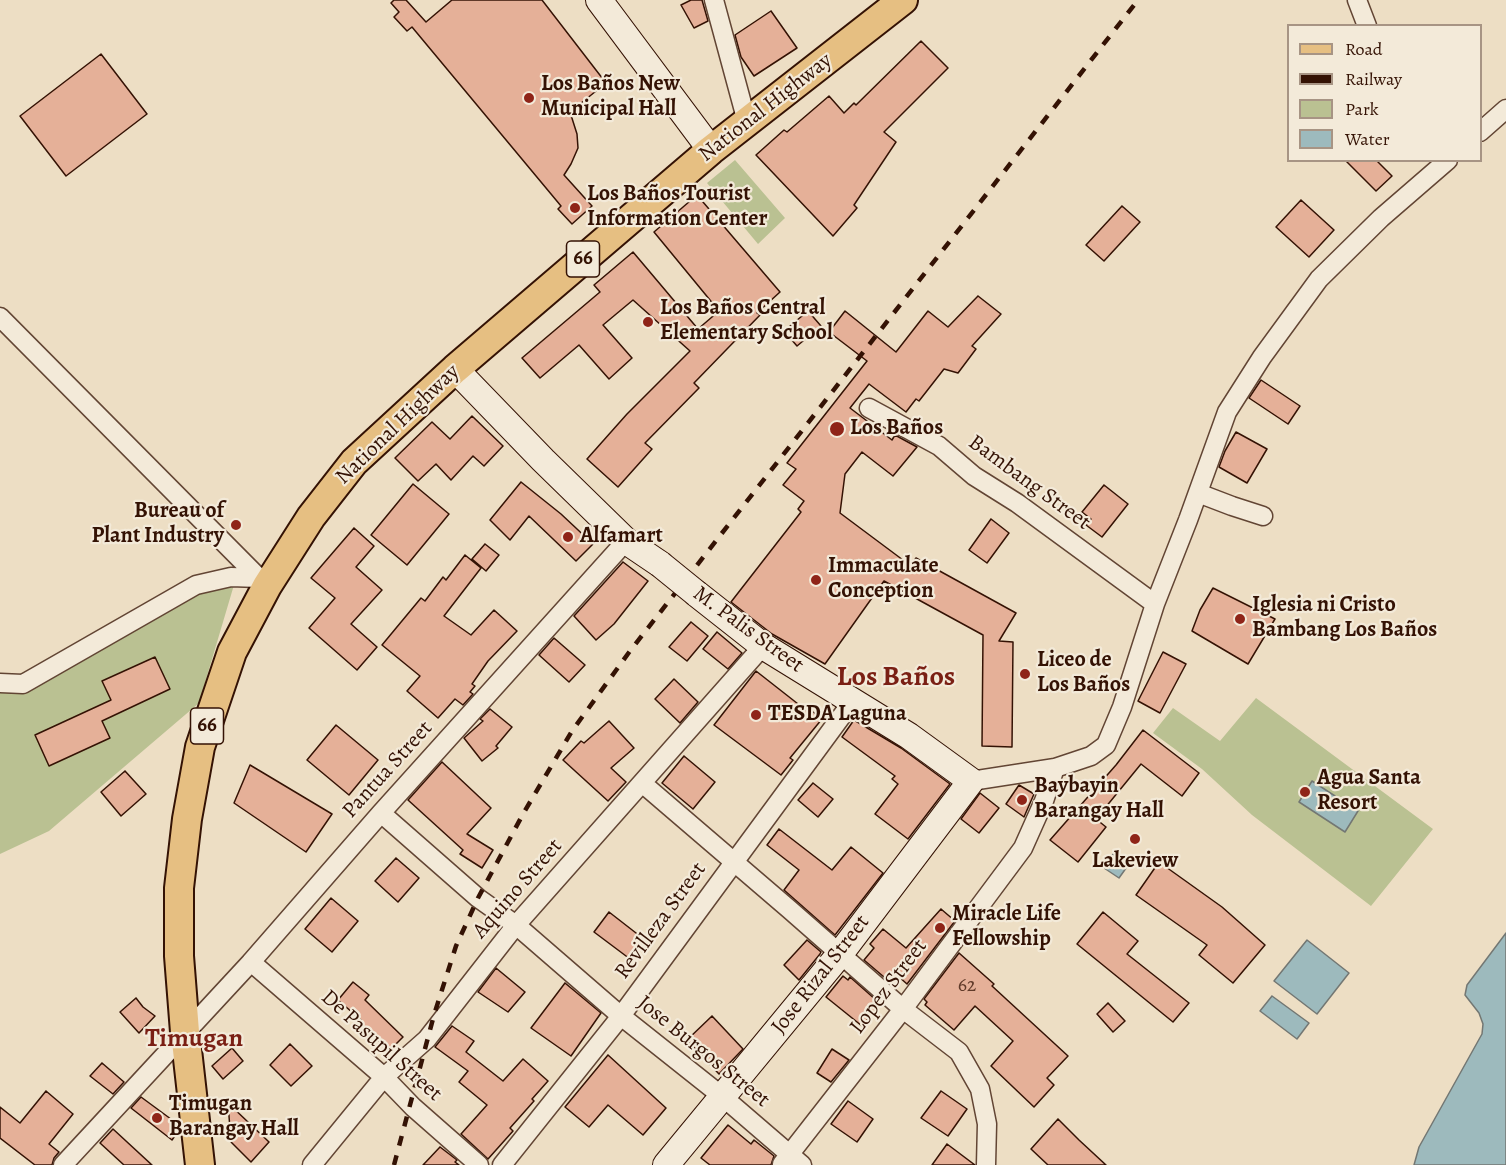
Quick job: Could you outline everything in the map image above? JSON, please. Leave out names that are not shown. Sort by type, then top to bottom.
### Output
[{"type":"main road","points":[[599,0],[711,150]]},
{"type":"main road","name":"National Highway","points":[[200,1165],[178,956],[179,888],[187,819],[200,747],[232,652],[263,582],[354,462],[455,369],[711,150],[903,0]]},
{"type":"main road","name":"M. Palis Street","points":[[455,369],[626,541],[660,564],[764,646],[909,736],[971,781]]},
{"type":"main road","name":"Jose Rizal Street","points":[[666,1165],[840,954],[971,781]]},
{"type":"street","points":[[714,0],[747,122]]},
{"type":"street","points":[[1357,0],[1366,24]]},
{"type":"street","points":[[1482,130],[1506,109]]},
{"type":"street","points":[[971,781],[1055,768],[1091,756],[1106,745],[1122,707],[1155,604],[1227,412],[1262,357],[1319,279],[1381,218],[1447,162]]},
{"type":"street","points":[[0,317],[263,582]]},
{"type":"street","name":"Bambang Street","points":[[869,408],[939,446],[974,476],[1017,503],[1155,604]]},
{"type":"street","points":[[1198,493],[1263,516]]},
{"type":"street","name":"Pantua Street","points":[[63,1165],[251,962],[381,813],[626,541]]},
{"type":"street","points":[[0,683],[23,684],[196,585],[231,577],[263,582]]},
{"type":"street","name":"Aquino Street","points":[[312,1165],[384,1077],[427,1040],[516,926],[764,646]]},
{"type":"street","name":"Revilleza Street","points":[[502,1165],[621,1016],[852,702]]},
{"type":"street","name":"Lopez Street","points":[[790,1162],[1023,848],[1044,801],[1055,768]]},
{"type":"street","points":[[642,783],[903,1009],[959,1052],[980,1089],[987,1124],[986,1165]]},
{"type":"street","name":"Jose Burgos Street","points":[[381,813],[478,898],[516,926],[621,1016],[723,1097],[790,1162]]},
{"type":"street","name":"De Pasupil Street","points":[[251,962],[384,1077],[413,1107],[479,1165]]},
{"type":"green space","points":[[735,160],[785,218],[758,244],[707,183]]},
{"type":"green space","points":[[239,568],[199,703],[49,831],[0,854],[0,683],[49,660],[182,583]]},
{"type":"green space","name":"Agua Santa Resort","points":[[1256,698],[1433,829],[1371,906],[1252,815],[1202,769],[1153,733],[1173,708],[1220,741]]},
{"type":"water","points":[[1312,781],[1358,811],[1345,832],[1299,802]]},
{"type":"water","points":[[1113,854],[1129,864],[1119,878],[1104,868]]},
{"type":"water","points":[[1506,933],[1506,1165],[1414,1165],[1419,1147],[1482,1034],[1483,1024],[1479,1013],[1465,995],[1467,985]]},
{"type":"water","points":[[1307,940],[1349,973],[1317,1014],[1274,981]]},
{"type":"water","points":[[1272,996],[1309,1023],[1297,1039],[1260,1011]]},
{"type":"building","name":"Los Baños New Municipal Hall","points":[[394,0],[406,0],[426,22],[452,0],[542,0],[606,83],[570,112],[577,134],[578,148],[564,175],[592,206],[572,224],[558,209],[561,206],[412,27],[407,31],[394,17],[399,12],[391,3]]},
{"type":"building","points":[[691,0],[702,0],[708,21],[694,28],[681,5]]},
{"type":"building","points":[[771,11],[797,48],[754,76],[741,57],[735,35]]},
{"type":"building","points":[[921,41],[948,68],[884,132],[896,142],[854,205],[857,208],[833,236],[756,155],[784,130],[787,132],[829,96],[844,113],[854,103],[856,105]]},
{"type":"building","points":[[101,54],[147,114],[66,176],[20,116]]},
{"type":"building","points":[[1347,162],[1378,162],[1392,176],[1376,191]]},
{"type":"building","points":[[697,195],[780,292],[757,313],[760,315],[694,383],[699,388],[645,443],[652,449],[618,487],[587,459],[627,414],[690,351],[633,300],[603,325],[632,358],[609,379],[579,345],[540,378],[522,358],[600,292],[594,285],[633,252],[698,329],[719,311],[654,232]]},
{"type":"building","points":[[1301,200],[1334,230],[1309,257],[1276,227]]},
{"type":"building","points":[[1122,206],[1140,222],[1104,261],[1086,245]]},
{"type":"building","points":[[978,296],[1001,314],[972,346],[976,349],[958,373],[944,369],[919,401],[916,399],[906,412],[869,384],[850,408],[892,440],[895,435],[917,447],[893,476],[862,452],[845,474],[840,513],[911,566],[916,558],[1016,613],[999,641],[1013,642],[1012,747],[982,746],[983,635],[884,581],[825,664],[772,634],[731,602],[801,512],[798,509],[804,501],[783,485],[796,469],[787,463],[867,361],[829,332],[845,311],[896,352],[928,311],[948,327]]},
{"type":"building","points":[[808,311],[821,326],[797,346],[784,331]]},
{"type":"building","points":[[1261,380],[1300,406],[1288,424],[1249,398]]},
{"type":"building","points":[[472,416],[503,446],[484,466],[473,456],[451,480],[436,464],[418,481],[395,458],[432,422],[450,439]]},
{"type":"building","points":[[1236,432],[1267,449],[1247,483],[1219,467]]},
{"type":"building","points":[[521,482],[561,514],[593,544],[576,561],[529,516],[510,540],[490,520]]},
{"type":"building","points":[[413,484],[449,514],[407,565],[371,535]]},
{"type":"building","points":[[1104,485],[1128,504],[1102,537],[1086,525],[1091,519],[1082,512]]},
{"type":"building","points":[[991,519],[1009,533],[987,563],[969,550]]},
{"type":"building","points":[[354,528],[374,546],[356,567],[382,590],[351,624],[377,647],[357,670],[309,628],[335,598],[311,578]]},
{"type":"building","points":[[485,544],[499,555],[486,571],[472,559]]},
{"type":"building","points":[[465,555],[481,568],[444,616],[471,635],[494,610],[517,631],[488,661],[472,684],[475,686],[470,692],[473,694],[463,705],[455,699],[438,718],[407,691],[420,676],[382,645],[421,598],[425,601],[443,577],[446,580]]},
{"type":"building","points":[[623,562],[648,581],[614,624],[596,640],[574,616]]},
{"type":"building","points":[[1213,588],[1275,619],[1248,664],[1192,631],[1200,610]]},
{"type":"building","points":[[691,622],[708,636],[687,661],[669,647]]},
{"type":"building","points":[[717,632],[742,653],[728,669],[703,649]]},
{"type":"building","points":[[554,638],[585,665],[569,682],[539,655]]},
{"type":"building","points":[[1163,652],[1186,664],[1160,713],[1138,701]]},
{"type":"building","points":[[155,657],[170,689],[102,721],[110,738],[49,766],[35,735],[111,700],[102,681]]},
{"type":"building","name":"TESDA Laguna","points":[[756,671],[807,711],[808,708],[822,719],[790,758],[793,760],[781,775],[714,725]]},
{"type":"building","points":[[674,679],[698,702],[680,723],[655,699]]},
{"type":"building","points":[[490,709],[512,727],[496,746],[498,748],[482,761],[464,738],[483,721],[480,719]]},
{"type":"building","points":[[854,720],[901,748],[950,784],[908,839],[875,814],[898,784],[892,779],[895,776],[842,737]]},
{"type":"building","points":[[609,721],[634,748],[611,768],[626,782],[608,801],[563,760],[581,741],[584,743]]},
{"type":"building","points":[[336,725],[378,760],[349,795],[307,760]]},
{"type":"building","points":[[1143,730],[1199,773],[1182,796],[1141,764],[1096,819],[1106,827],[1078,862],[1050,840],[1116,765]]},
{"type":"building","points":[[684,756],[715,782],[693,809],[662,783]]},
{"type":"building","points":[[442,762],[491,808],[467,834],[493,850],[482,868],[460,854],[463,850],[408,800]]},
{"type":"building","points":[[250,765],[332,814],[306,852],[234,803]]},
{"type":"building","points":[[125,771],[146,794],[121,816],[101,792]]},
{"type":"building","points":[[813,783],[833,799],[818,817],[798,800]]},
{"type":"building","name":"Baybayin Barangay Hall","points":[[1019,785],[1034,794],[1024,817],[1006,804]]},
{"type":"building","points":[[980,793],[999,808],[979,833],[961,819]]},
{"type":"building","points":[[779,829],[832,870],[851,847],[883,873],[835,935],[784,890],[799,870],[767,845]]},
{"type":"building","points":[[396,858],[419,878],[398,902],[375,881]]},
{"type":"building","points":[[1159,862],[1222,907],[1265,945],[1233,983],[1199,955],[1207,945],[1136,895]]},
{"type":"building","points":[[331,898],[358,921],[332,952],[305,929]]},
{"type":"building","points":[[941,909],[955,921],[907,984],[898,976],[891,983],[864,960],[874,948],[870,944],[883,929],[906,948]]},
{"type":"building","points":[[609,912],[645,940],[630,959],[594,932]]},
{"type":"building","points":[[1103,912],[1138,941],[1127,954],[1189,1003],[1173,1022],[1077,944]]},
{"type":"building","points":[[807,940],[821,952],[799,980],[784,965]]},
{"type":"building","points":[[959,953],[1068,1056],[1047,1078],[1054,1085],[1034,1107],[991,1066],[1013,1041],[975,1006],[954,1030],[925,1005],[927,1002],[924,999]]},
{"type":"building","points":[[496,968],[525,992],[508,1012],[478,992]]},
{"type":"building","points":[[843,976],[848,980],[850,977],[876,1000],[874,1002],[879,1006],[862,1026],[826,997]]},
{"type":"building","points":[[353,982],[369,995],[365,1000],[403,1037],[389,1051],[359,1022],[361,1020],[338,1000]]},
{"type":"building","points":[[565,983],[601,1013],[571,1056],[531,1028]]},
{"type":"building","points":[[136,998],[155,1016],[139,1033],[120,1012]]},
{"type":"building","points":[[1108,1003],[1125,1021],[1113,1032],[1097,1014]]},
{"type":"building","points":[[712,1016],[743,1049],[719,1074],[687,1040]]},
{"type":"building","points":[[452,1026],[474,1041],[466,1052],[503,1081],[523,1059],[548,1081],[510,1128],[513,1131],[488,1159],[461,1134],[487,1105],[459,1082],[468,1071],[435,1047]]},
{"type":"building","points":[[290,1044],[312,1066],[291,1086],[270,1065]]},
{"type":"building","points":[[232,1048],[243,1061],[223,1079],[212,1066]]},
{"type":"building","points":[[832,1049],[849,1060],[831,1082],[817,1073]]},
{"type":"building","points":[[608,1055],[666,1108],[643,1135],[608,1105],[589,1127],[565,1107]]},
{"type":"building","points":[[102,1063],[124,1082],[113,1094],[90,1076]]},
{"type":"building","points":[[46,1091],[73,1114],[49,1144],[59,1152],[52,1165],[35,1165],[0,1138],[0,1107],[20,1123]]},
{"type":"building","points":[[941,1091],[967,1109],[948,1136],[921,1118]]},
{"type":"building","name":"Timugan Barangay Hall","points":[[141,1097],[179,1125],[179,1130],[172,1140],[131,1108]]},
{"type":"building","points":[[848,1101],[873,1119],[857,1142],[831,1124]]},
{"type":"building","points":[[228,1103],[269,1142],[251,1162],[231,1142]]},
{"type":"building","points":[[1058,1119],[1106,1165],[1048,1165],[1031,1149]]},
{"type":"building","points":[[728,1125],[751,1144],[754,1140],[774,1156],[771,1165],[710,1165],[701,1158]]},
{"type":"building","points":[[113,1129],[152,1165],[124,1165],[100,1143]]},
{"type":"building","points":[[947,1144],[975,1165],[932,1165]]},
{"type":"building","points":[[440,1147],[457,1160],[455,1162],[459,1165],[423,1165]]},
{"type":"railway","points":[[394,1165],[434,1015],[456,946],[478,898],[523,814],[572,731],[630,651],[1138,0]]},
{"type":"place","name":"Los Baños New Municipal Hall","points":[[529,98]]},
{"type":"place","name":"Los Baños Tourist Information Center","points":[[575,208]]},
{"type":"place","name":"Los Baños Central Elementary School","points":[[648,322]]},
{"type":"place","name":"Los Baños","points":[[837,429]]},
{"type":"place","name":"Bureau of Plant Industry","points":[[236,525]]},
{"type":"place","name":"Alfamart","points":[[568,537]]},
{"type":"place","name":"Immaculate Conception","points":[[816,580]]},
{"type":"place","name":"Iglesia ni Cristo Bambang Los Baños","points":[[1240,619]]},
{"type":"place","name":"Liceo de Los Baños","points":[[1025,674]]},
{"type":"place","name":"TESDA Laguna","points":[[756,715]]},
{"type":"place","name":"Agua Santa Resort","points":[[1305,792]]},
{"type":"place","name":"Baybayin Barangay Hall","points":[[1022,800]]},
{"type":"place","name":"Lakeview","points":[[1135,839]]},
{"type":"place","name":"Miracle Life Fellowship","points":[[940,928]]},
{"type":"place","name":"Timugan Barangay Hall","points":[[157,1118]]},
{"type":"district","name":"Los Baños","points":[[896,678]]},
{"type":"district","name":"Timugan","points":[[194,1040]]}]
